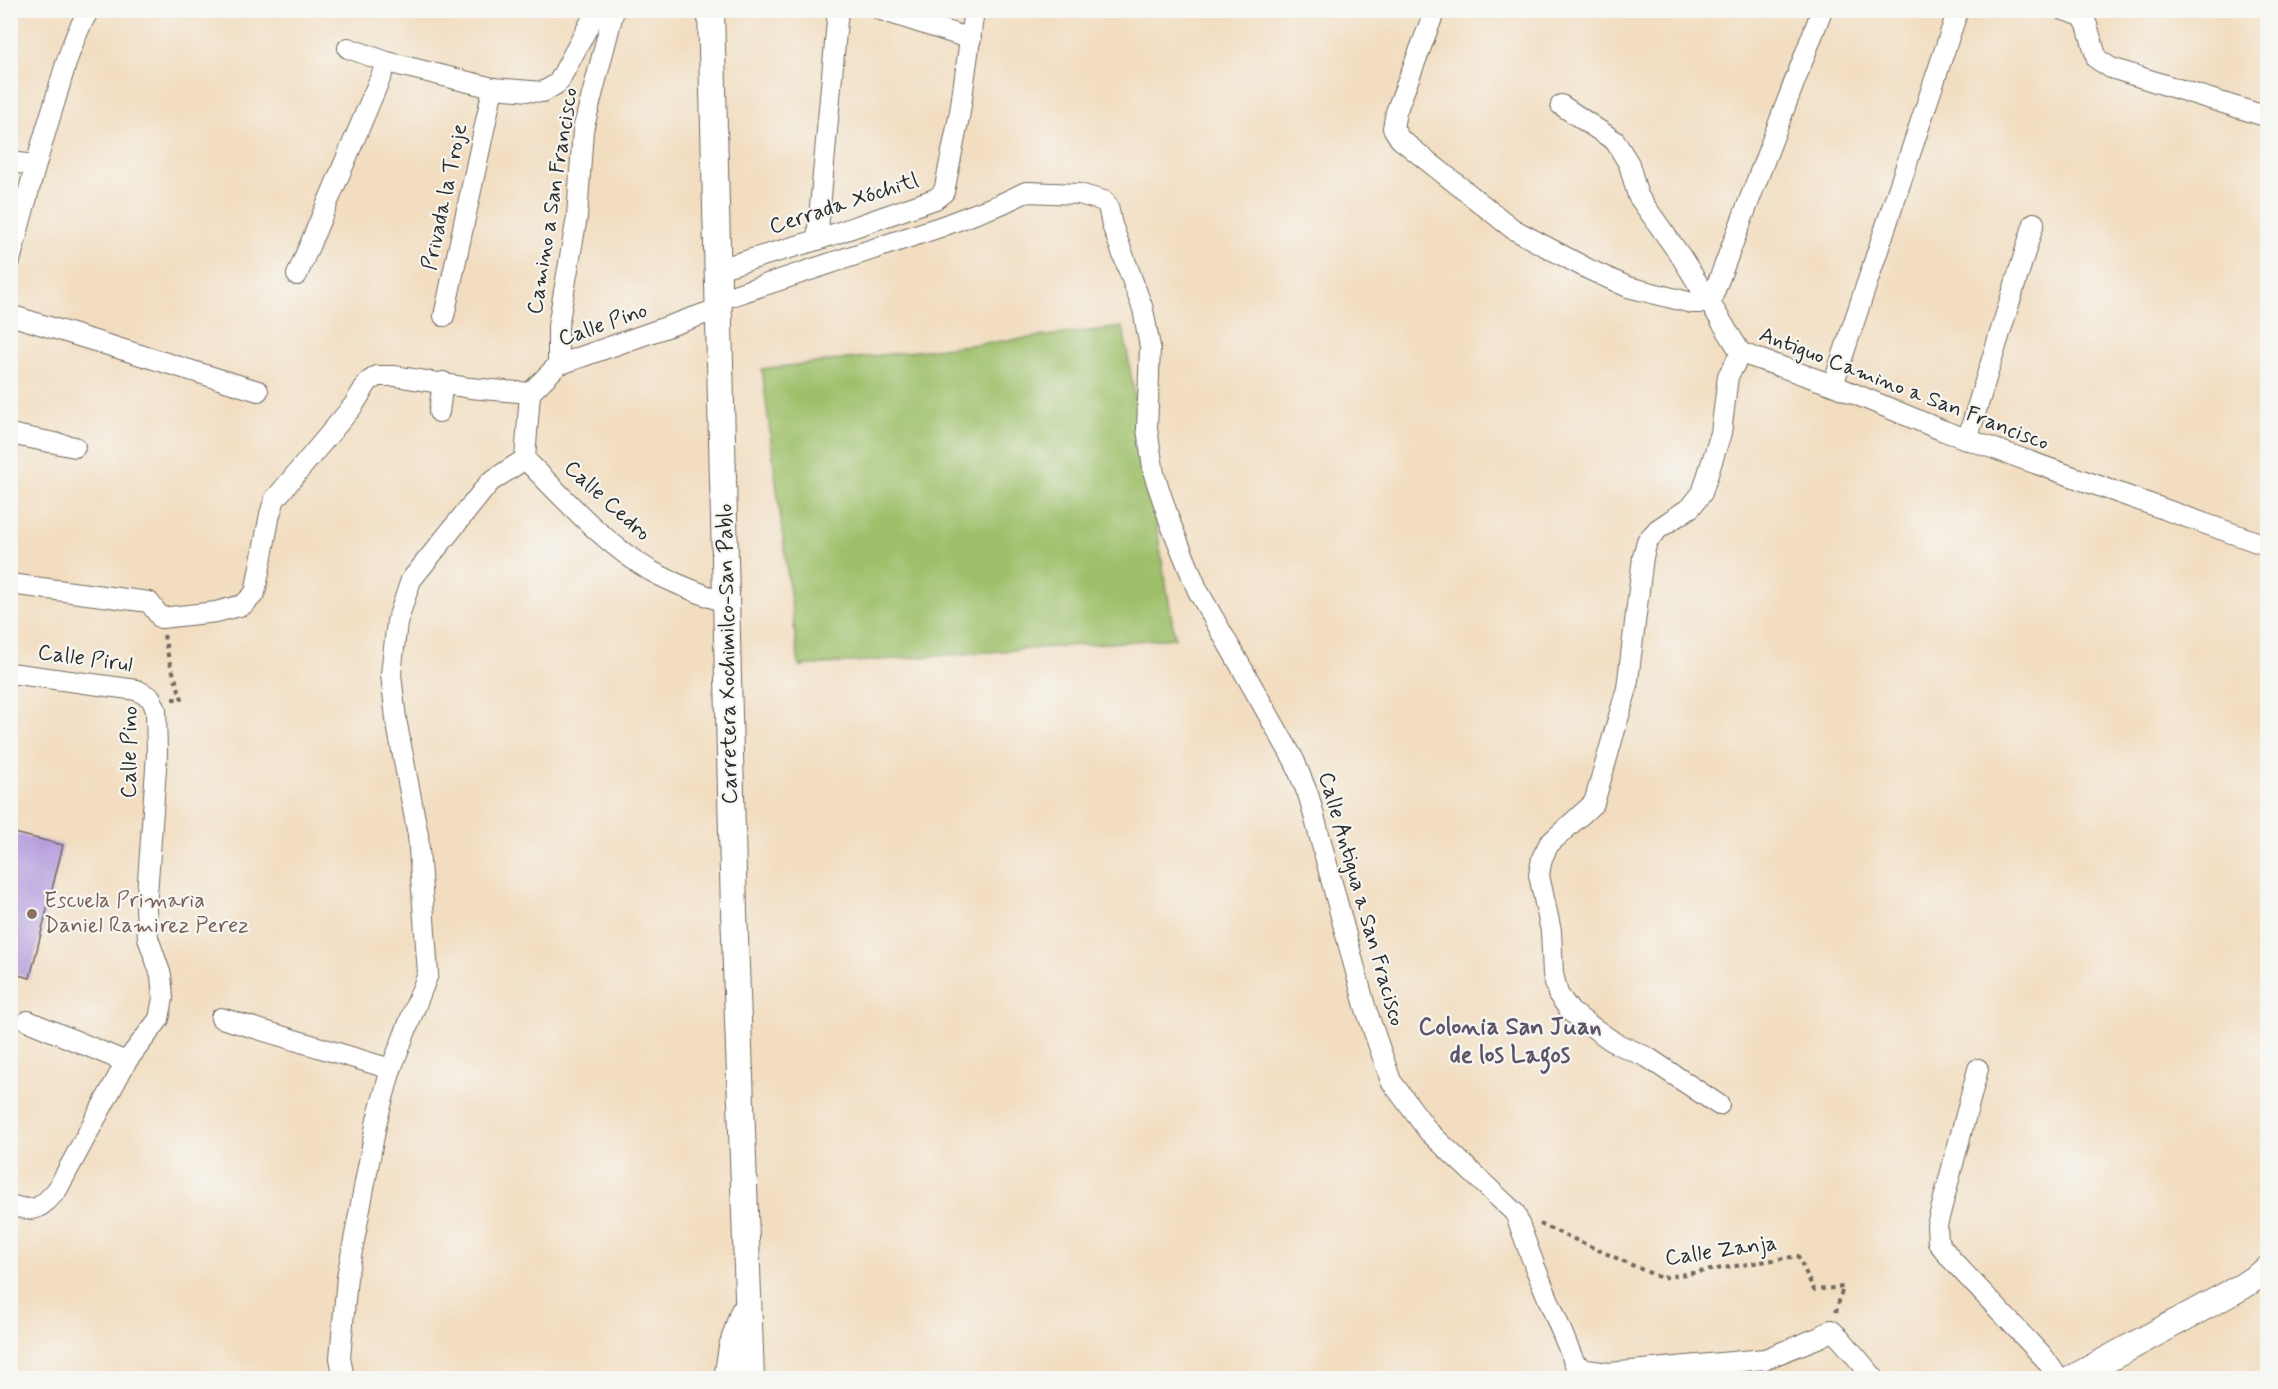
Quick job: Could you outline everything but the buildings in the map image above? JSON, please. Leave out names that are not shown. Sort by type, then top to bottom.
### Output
[{"type":"street","points":[[10,261],[35,165],[69,56],[89,10]]},
{"type":"street","points":[[348,48],[387,62],[493,88],[543,92],[558,83],[597,10]]},
{"type":"street","name":"Camino a San Francisco","points":[[558,365],[558,326],[578,217],[583,130],[614,10]]},
{"type":"street","name":"Carretera Xochimilco-San Pablo","points":[[711,10],[734,911],[751,1378]]},
{"type":"street","points":[[817,240],[838,10]]},
{"type":"street","points":[[881,10],[971,39]]},
{"type":"street","name":"Cerrada Xóchitl","points":[[718,269],[817,240],[935,199],[944,192],[960,112],[974,10]]},
{"type":"street","points":[[1435,10],[1396,112],[1393,128],[1400,139],[1513,229],[1588,269],[1628,287],[1692,303],[1710,303],[1822,10]]},
{"type":"street","points":[[1833,385],[1958,10]]},
{"type":"street","points":[[2064,10],[2082,16],[2097,59],[2111,68],[2268,117]]},
{"type":"street","points":[[297,275],[387,62]]},
{"type":"street","name":"Privada la Troje","points":[[444,316],[493,88]]},
{"type":"street","name":"Antiguo Camino a San Francisco","points":[[1561,105],[1615,141],[1629,164],[1638,196],[1682,258],[1741,353],[1833,385],[1967,440],[2268,546]]},
{"type":"street","points":[[10,162],[35,165]]},
{"type":"street","name":"Calle Antigua a San Fracisco","points":[[718,305],[940,227],[1026,192],[1079,194],[1104,201],[1108,206],[1112,225],[1143,309],[1149,347],[1147,429],[1154,474],[1171,525],[1198,591],[1294,760],[1305,788],[1365,1006],[1391,1081],[1429,1132],[1515,1213],[1575,1364],[1586,1370],[1609,1373],[1766,1359],[1820,1337],[1831,1330]]},
{"type":"street","points":[[1967,440],[2034,224]]},
{"type":"street","name":"Calle Pino","points":[[530,393],[558,365],[718,305]]},
{"type":"street","points":[[10,315],[258,391]]},
{"type":"street","points":[[1719,1105],[1647,1057],[1615,1043],[1571,1012],[1558,994],[1553,974],[1551,931],[1539,875],[1542,858],[1549,844],[1594,803],[1627,688],[1643,557],[1647,542],[1658,529],[1691,507],[1702,493],[1721,433],[1728,376],[1741,353]]},
{"type":"street","points":[[10,584],[149,602],[161,618],[216,612],[243,605],[255,593],[275,499],[353,406],[368,382],[377,376],[395,376],[470,388],[530,393],[525,459],[490,482],[411,580],[398,622],[391,674],[396,719],[418,834],[428,974],[391,1069],[377,1120],[347,1277],[340,1358],[344,1378]]},
{"type":"street","points":[[439,412],[443,382]]},
{"type":"street","points":[[10,434],[75,447]]},
{"type":"street","name":"Calle Cedro","points":[[525,459],[609,541],[651,570],[690,590],[727,603]]},
{"type":"street","name":"Calle Pirul","points":[[10,673],[136,690],[151,698]]},
{"type":"street","name":"Calle Pino","points":[[10,1205],[27,1210],[42,1207],[57,1190],[126,1062],[159,1019],[163,998],[161,975],[148,938],[146,909],[157,754],[156,710],[151,698]]},
{"type":"street","points":[[221,1018],[391,1069]]},
{"type":"street","points":[[28,1021],[126,1062]]},
{"type":"street","points":[[1977,1069],[1937,1225],[1938,1242],[1951,1259],[2046,1360],[2058,1378]]},
{"type":"street","points":[[2073,1378],[2268,1269]]},
{"type":"street","points":[[727,1378],[732,1347],[747,1298]]},
{"type":"street","points":[[1831,1330],[1874,1378]]},
{"type":"path","name":"Calle Pino","points":[[151,698],[182,699],[169,660],[161,618]]},
{"type":"path","name":"Calle Zanja","points":[[1515,1213],[1661,1278],[1798,1256],[1814,1290],[1843,1287],[1831,1330]]},
{"type":"green space","points":[[1123,327],[1175,638],[799,666],[762,369]]},
{"type":"place","name":"Escuela Primaria Daniel Ramirez Perez","points":[[32,914]]},
{"type":"district","name":"Colonia San Juan de los Lagos","points":[[1510,1041]]}]
